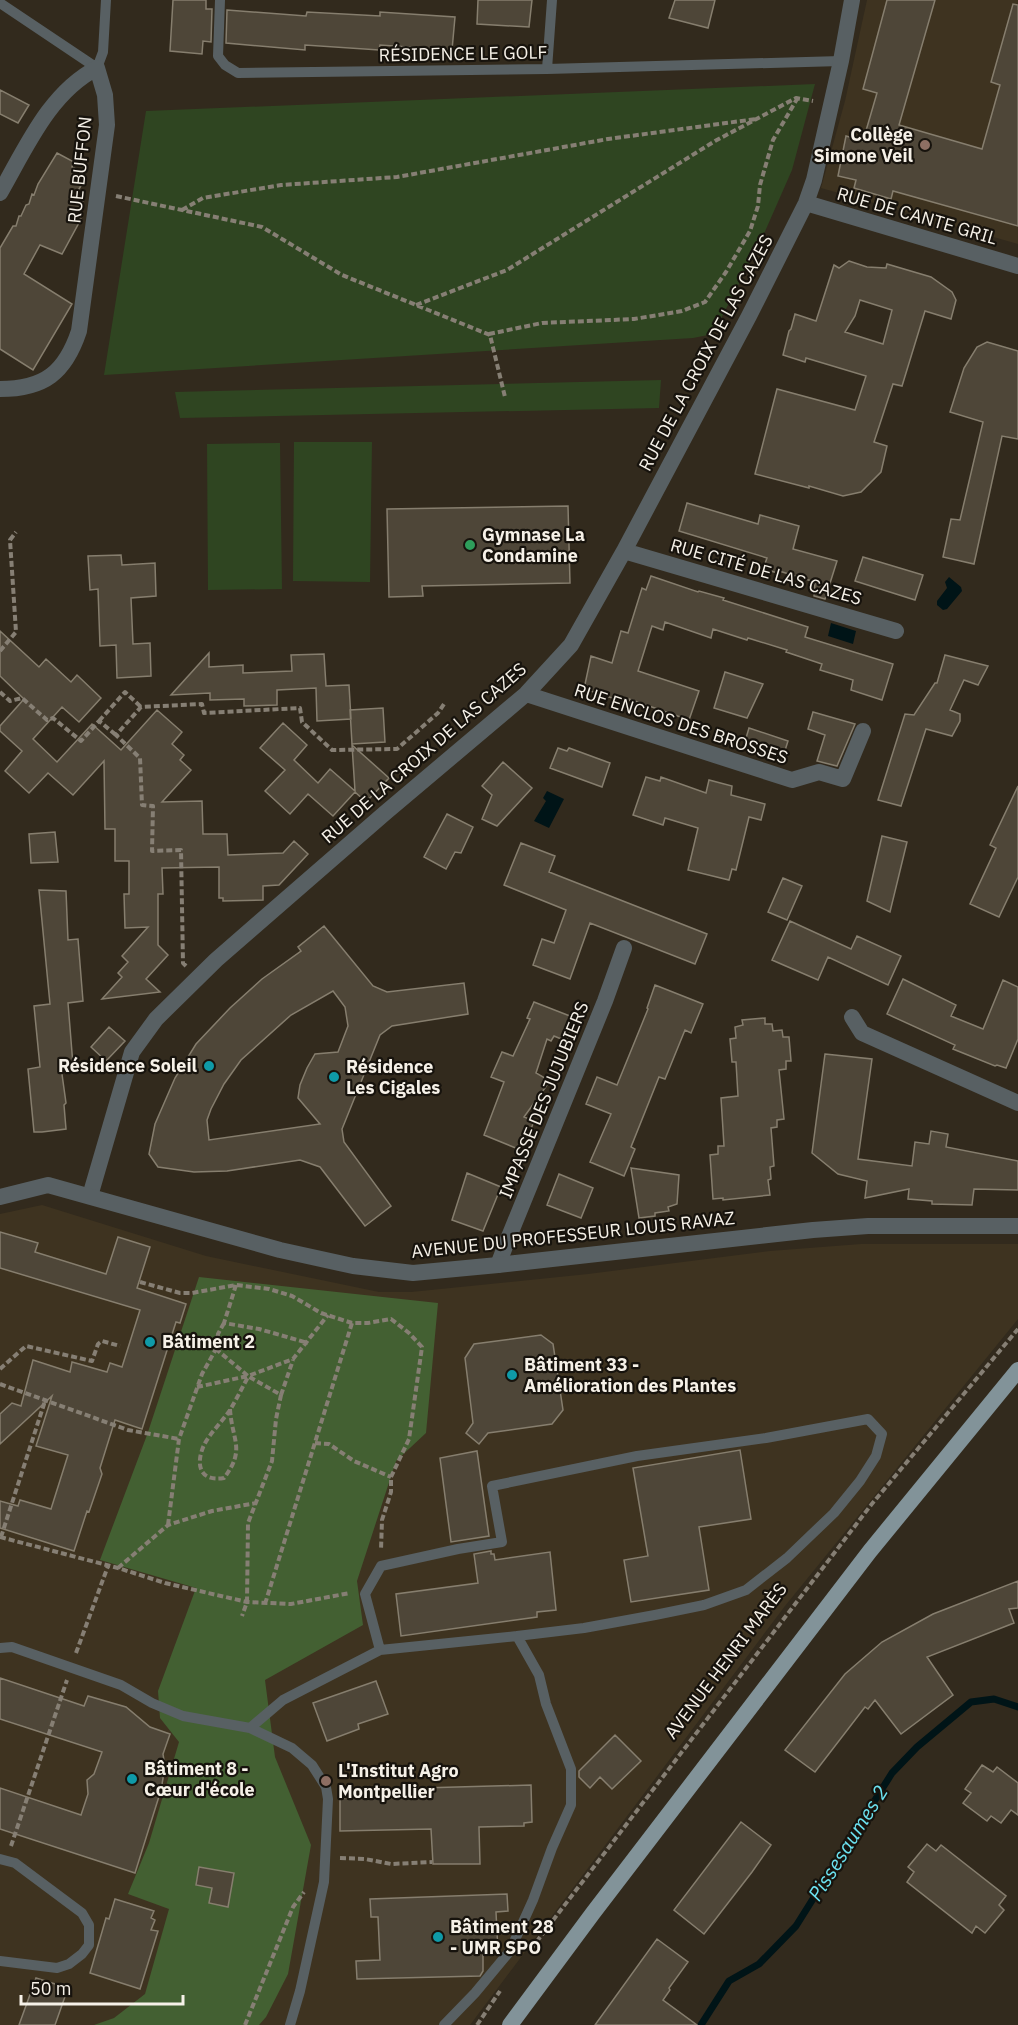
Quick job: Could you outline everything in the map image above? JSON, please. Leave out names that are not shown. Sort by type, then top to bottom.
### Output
[{"type":"main road","points":[[510,2025],[870,1551],[1018,1370]]},
{"type":"street","name":"RUE DE LA CROIX DE LAS CAZES","points":[[90,1196],[132,1052],[156,1019],[196,978],[394,805],[526,694],[571,645],[624,551],[749,316],[806,203],[814,180],[841,61],[852,0]]},
{"type":"street","name":"RUE BUFFON","points":[[0,193],[50,109],[66,90],[84,75],[97,68],[105,94],[107,125],[78,331],[72,351],[47,380],[16,389],[0,389]]},
{"type":"street","name":"RUE DE CANTE GRIL","points":[[806,203],[1018,266]]},
{"type":"street","name":"RUE CITÉ DE LAS CAZES","points":[[624,551],[896,631]]},
{"type":"street","name":"RUE ENCLOS DES BROSSES","points":[[526,694],[792,780],[819,772],[843,779],[862,731]]},
{"type":"street","name":"IMPASSE DES JUJUBIERS","points":[[498,1265],[605,1001],[624,948]]},
{"type":"street","points":[[852,1017],[862,1033],[1018,1103]]},
{"type":"street","name":"AVENUE DU PROFESSEUR LOUIS RAVAZ","points":[[0,1197],[48,1185],[280,1250],[353,1266],[413,1273],[813,1230],[868,1226],[1018,1226]]},
{"type":"lane","points":[[0,3],[97,68],[103,52],[106,0]]},
{"type":"lane","name":"RÉSIDENCE LE GOLF","points":[[220,0],[218,56],[225,65],[238,73],[547,69],[841,61]]},
{"type":"lane","points":[[547,69],[552,0]]},
{"type":"lane","points":[[250,1728],[283,1700],[380,1650],[584,1628],[704,1605],[746,1590],[787,1558],[834,1513],[860,1481],[876,1456],[882,1434],[868,1419],[766,1438],[637,1456],[492,1486],[502,1542],[381,1566],[365,1594],[380,1650]]},
{"type":"lane","points":[[444,2025],[475,1994],[510,1951],[571,1805],[571,1769],[546,1704],[538,1675],[517,1635]]},
{"type":"lane","points":[[0,1648],[12,1647],[121,1685],[183,1716],[250,1728],[292,1748],[312,1765],[326,1787],[328,1799],[324,1882],[294,2024]]},
{"type":"lane","points":[[0,1961],[57,1968],[69,1964],[89,1945],[88,1925],[82,1912],[15,1863],[3,1859]]},
{"type":"path","points":[[98,193],[262,227],[342,275],[489,334],[542,323],[634,319],[682,311],[705,302],[750,231],[758,206],[760,185],[772,140],[798,98]]},
{"type":"path","points":[[416,305],[507,270],[715,141],[798,98],[820,103]]},
{"type":"path","points":[[182,210],[203,198],[280,185],[397,177],[608,139],[756,119]]},
{"type":"path","points":[[489,334],[505,397]]},
{"type":"path","points":[[0,651],[16,632],[10,540],[16,532]]},
{"type":"path","points":[[0,692],[10,701],[22,698],[47,720],[54,718],[81,741],[125,692],[141,707]]},
{"type":"path","points":[[116,735],[141,707],[202,704],[204,713],[300,708],[302,722],[332,750],[397,749],[438,713],[444,704]]},
{"type":"path","points":[[99,721],[140,758],[142,805],[153,806],[152,851],[181,850],[183,963],[196,978]]},
{"type":"path","points":[[140,1282],[180,1293],[236,1285],[269,1289],[292,1296],[328,1315],[352,1323],[391,1319],[410,1333],[422,1347],[409,1439],[391,1477],[391,1492],[382,1520],[381,1566]]},
{"type":"path","points":[[168,1525],[179,1439],[202,1374],[216,1349],[218,1334],[224,1323],[236,1285]]},
{"type":"path","points":[[242,1616],[247,1602],[248,1523],[272,1461],[281,1395],[293,1359],[328,1315]]},
{"type":"path","points":[[224,1323],[259,1329],[308,1343]]},
{"type":"path","points":[[265,1604],[352,1323]]},
{"type":"path","name":"AVENUE HENRI MARÈS","points":[[524,1958],[857,1522],[1018,1329]]},
{"type":"path","points":[[0,1369],[26,1346],[92,1361],[98,1344],[102,1341],[120,1346]]},
{"type":"path","points":[[216,1349],[248,1376],[281,1395]]},
{"type":"path","points":[[197,1387],[248,1376],[293,1359]]},
{"type":"path","points":[[230,1409],[233,1435],[238,1446],[235,1460],[224,1478],[214,1480],[206,1478],[201,1470],[204,1445],[230,1409],[248,1376]]},
{"type":"path","points":[[0,1384],[128,1430],[179,1439]]},
{"type":"path","points":[[45,1401],[1,1537],[165,1583],[247,1602],[291,1604],[367,1590]]},
{"type":"path","points":[[315,1443],[329,1444],[354,1461],[391,1477]]},
{"type":"path","points":[[118,1568],[168,1525],[212,1511],[256,1503]]},
{"type":"path","points":[[3,1859],[108,1566]]},
{"type":"path","points":[[477,2025],[503,1986]]},
{"type":"shaded area","name":"Collège Simone Veil","points":[[867,0],[1018,0],[1018,244],[821,188],[845,101]]},
{"type":"shaded area","points":[[949,577],[961,587],[962,591],[947,609],[943,610],[937,605],[937,601],[947,588],[945,582]]},
{"type":"shaded area","points":[[831,623],[856,631],[853,644],[828,636]]},
{"type":"shaded area","points":[[547,791],[564,799],[549,828],[534,821],[546,801],[543,798]]},
{"type":"shaded area","name":"L'Institut Agro Montpellier","points":[[42,1205],[206,1256],[379,1292],[411,1292],[588,1274],[770,1251],[861,1244],[1018,1244],[1018,1319],[785,1606],[470,2025],[0,2025],[0,1214]]},
{"type":"green space","points":[[815,84],[792,170],[759,245],[713,334],[693,338],[104,375],[146,111]]},
{"type":"green space","points":[[661,380],[659,408],[180,418],[175,392]]},
{"type":"green space","points":[[294,442],[372,442],[370,582],[293,581]]},
{"type":"green space","points":[[280,443],[282,589],[208,590],[207,444]]},
{"type":"green space","points":[[199,1277],[438,1303],[426,1433],[396,1461],[357,1581],[363,1625],[265,1680],[275,1757],[311,1845],[288,1974],[266,2017],[259,2025],[94,2025],[114,2018],[145,1994],[169,1909],[128,1894],[149,1843],[179,1742],[160,1718],[158,1691],[196,1588],[100,1560],[147,1435]]},
{"type":"building","points":[[173,0],[206,0],[206,9],[212,9],[211,42],[203,41],[202,54],[170,51]]},
{"type":"building","points":[[478,0],[532,0],[529,27],[477,24]]},
{"type":"building","points":[[675,0],[715,0],[708,28],[669,18]]},
{"type":"building","points":[[887,0],[935,0],[899,125],[982,149],[1000,85],[991,82],[1013,4],[1018,5],[1018,226],[893,191],[891,199],[854,188],[856,180],[838,176],[846,136],[863,141],[877,93],[863,89]]},
{"type":"building","points":[[227,10],[306,16],[307,12],[380,16],[380,12],[455,17],[452,50],[380,45],[379,50],[305,45],[305,50],[226,43]]},
{"type":"building","points":[[0,90],[29,105],[18,123],[0,114]]},
{"type":"building","points":[[57,153],[74,162],[72,167],[76,169],[75,172],[85,179],[76,194],[84,199],[76,213],[81,219],[62,254],[40,245],[24,274],[72,304],[33,370],[0,349],[0,248],[13,226],[16,226],[19,216],[29,204],[32,194],[34,195]]},
{"type":"building","points":[[849,261],[867,267],[886,268],[887,264],[931,277],[952,292],[956,300],[951,319],[925,311],[902,386],[893,384],[874,442],[887,446],[881,472],[861,492],[843,496],[755,474],[777,389],[855,410],[866,376],[806,358],[805,362],[783,355],[795,314],[816,321],[834,265],[839,268]],"holes":[[[860,300],[892,310],[883,344],[845,332],[855,316]]]},
{"type":"building","points":[[987,342],[1018,351],[1018,439],[1002,436],[974,564],[943,557],[951,519],[960,520],[983,422],[950,412],[964,368],[977,347]]},
{"type":"building","points":[[687,503],[758,524],[760,515],[799,526],[793,549],[837,561],[825,599],[814,596],[815,582],[779,571],[778,573],[763,569],[767,558],[679,531]]},
{"type":"building","points":[[568,506],[570,583],[422,586],[423,596],[389,597],[387,509]]},
{"type":"building","points":[[121,555],[122,565],[155,563],[156,596],[131,598],[133,644],[150,643],[151,676],[117,678],[116,645],[100,646],[98,589],[90,590],[88,556]]},
{"type":"building","points":[[863,557],[923,575],[915,600],[855,581]]},
{"type":"building","points":[[651,576],[808,627],[805,637],[893,664],[882,700],[851,690],[853,680],[820,670],[822,664],[786,652],[787,650],[713,629],[711,638],[665,622],[663,630],[652,626],[638,671],[699,691],[689,720],[629,699],[628,703],[584,689],[591,656],[612,663],[621,631],[628,633],[642,588],[646,590]]},
{"type":"building","points":[[0,631],[39,667],[46,659],[71,682],[77,675],[101,698],[79,722],[62,707],[33,739],[57,762],[92,724],[121,750],[157,710],[182,732],[172,744],[184,755],[180,760],[191,770],[162,802],[202,801],[203,834],[227,834],[228,855],[283,853],[294,841],[308,854],[279,885],[263,886],[263,900],[223,901],[223,898],[219,898],[219,867],[162,868],[163,894],[158,894],[158,945],[168,955],[146,979],[160,992],[102,999],[122,977],[118,973],[128,962],[122,956],[148,927],[125,928],[124,894],[129,894],[129,861],[115,861],[115,829],[105,829],[104,761],[73,795],[48,773],[29,793],[5,771],[22,751],[0,731],[0,726],[24,699],[0,676]]},
{"type":"building","points":[[209,653],[209,667],[243,665],[243,673],[292,671],[291,655],[324,654],[326,686],[349,685],[351,719],[317,721],[316,688],[277,690],[277,705],[244,706],[244,699],[210,700],[210,693],[171,695]]},
{"type":"building","points":[[945,655],[988,666],[978,685],[964,680],[950,710],[960,714],[960,721],[952,736],[926,729],[901,806],[878,800],[905,714],[914,715],[937,683]]},
{"type":"building","points":[[725,672],[763,684],[747,718],[714,708]]},
{"type":"building","points":[[383,708],[385,742],[352,744],[350,710]]},
{"type":"building","points":[[813,712],[855,724],[837,766],[817,761],[825,735],[808,729]]},
{"type":"building","points":[[283,723],[307,745],[294,760],[318,783],[330,769],[355,791],[352,745],[389,778],[366,802],[355,792],[333,816],[308,794],[290,814],[265,791],[285,770],[260,748]]},
{"type":"building","points":[[749,728],[788,741],[782,760],[743,748]]},
{"type":"building","points":[[558,748],[567,751],[569,748],[610,763],[602,787],[550,768]]},
{"type":"building","points":[[503,762],[532,788],[497,826],[482,819],[492,795],[482,786]]},
{"type":"building","points":[[646,777],[660,781],[661,777],[706,793],[709,780],[732,786],[731,795],[765,804],[761,820],[749,817],[736,870],[732,869],[729,880],[688,870],[698,828],[665,818],[663,825],[633,815]]},
{"type":"building","points":[[1018,786],[1018,877],[999,917],[970,904],[996,848],[990,845]]},
{"type":"building","points":[[447,814],[473,827],[461,853],[455,852],[446,869],[424,857]]},
{"type":"building","points":[[55,832],[58,862],[31,863],[29,834]]},
{"type":"building","points":[[882,836],[907,842],[890,912],[867,901]]},
{"type":"building","points":[[521,843],[555,856],[549,872],[707,934],[695,964],[590,923],[570,979],[533,965],[542,939],[554,943],[566,910],[504,885]]},
{"type":"building","points":[[783,878],[802,886],[787,920],[768,912]]},
{"type":"building","points":[[39,890],[66,891],[68,940],[78,939],[83,1001],[68,1003],[73,1065],[61,1067],[66,1103],[64,1105],[66,1129],[34,1132],[28,1069],[40,1067],[34,1006],[50,1004]]},
{"type":"building","points":[[790,921],[851,949],[857,936],[901,956],[888,985],[828,957],[818,980],[772,960]]},
{"type":"building","points":[[324,926],[373,986],[387,992],[464,983],[468,1014],[392,1026],[380,1035],[342,1129],[344,1142],[391,1206],[365,1226],[320,1167],[300,1160],[227,1171],[194,1172],[158,1167],[149,1154],[155,1124],[175,1078],[196,1044],[262,979],[301,951],[298,947]],"holes":[[[333,991],[345,1007],[348,1026],[338,1052],[315,1054],[300,1085],[298,1098],[320,1124],[209,1140],[207,1120],[211,1109],[224,1084],[241,1060],[291,1015]]]},
{"type":"building","points":[[903,979],[956,1005],[951,1016],[983,1029],[1003,980],[1018,987],[1018,1039],[1006,1068],[995,1066],[953,1049],[955,1045],[887,1014]]},
{"type":"building","points":[[655,985],[703,1004],[691,1033],[685,1030],[665,1079],[659,1077],[631,1147],[635,1149],[624,1176],[590,1162],[611,1114],[586,1104],[597,1077],[617,1085],[648,1009]]},
{"type":"building","points":[[534,1002],[575,1018],[566,1041],[554,1036],[551,1041],[547,1039],[536,1073],[550,1081],[524,1117],[534,1121],[523,1151],[484,1135],[504,1082],[491,1077],[502,1052],[513,1056],[530,1019],[527,1018]]},
{"type":"building","points":[[765,1018],[765,1024],[772,1024],[773,1031],[782,1030],[783,1037],[789,1037],[791,1061],[786,1061],[786,1069],[779,1070],[784,1119],[777,1120],[777,1127],[771,1128],[774,1166],[770,1167],[771,1179],[768,1180],[770,1195],[713,1199],[710,1155],[718,1154],[718,1146],[724,1146],[721,1098],[738,1096],[736,1062],[732,1062],[730,1039],[736,1038],[735,1027],[743,1025],[742,1020]]},
{"type":"building","points":[[109,1027],[125,1041],[106,1061],[91,1047]]},
{"type":"building","points":[[825,1054],[872,1059],[858,1159],[912,1166],[915,1142],[929,1144],[931,1131],[948,1134],[946,1147],[1018,1161],[1018,1190],[974,1189],[972,1205],[932,1204],[932,1201],[908,1199],[909,1189],[865,1198],[867,1181],[838,1174],[812,1153]]},
{"type":"building","points":[[631,1168],[679,1175],[677,1204],[668,1207],[669,1211],[639,1218]]},
{"type":"building","points":[[467,1173],[501,1187],[483,1231],[452,1220]]},
{"type":"building","points":[[559,1174],[593,1188],[581,1218],[547,1205]]},
{"type":"building","points":[[0,1232],[38,1243],[35,1252],[106,1274],[118,1237],[150,1247],[137,1288],[186,1304],[180,1323],[176,1322],[142,1429],[115,1420],[100,1468],[102,1474],[74,1551],[0,1528],[0,1501],[18,1506],[20,1500],[51,1509],[68,1455],[36,1446],[52,1396],[0,1444],[0,1414],[12,1403],[21,1406],[33,1360],[70,1372],[72,1362],[107,1372],[110,1363],[122,1367],[140,1310],[0,1268]]},
{"type":"building","name":"Bâtiment 33 - Amélioration des Plantes","points":[[541,1335],[553,1344],[563,1410],[552,1424],[488,1433],[479,1444],[466,1433],[473,1423],[465,1358],[474,1344]]},
{"type":"building","points":[[740,1450],[751,1519],[699,1527],[709,1590],[631,1602],[624,1560],[648,1556],[633,1468]]},
{"type":"building","points":[[477,1451],[489,1536],[451,1542],[440,1458]]},
{"type":"building","points":[[491,1551],[495,1560],[550,1552],[556,1610],[537,1612],[537,1617],[401,1636],[396,1594],[478,1583],[474,1554]]},
{"type":"building","points":[[1018,1581],[1018,1608],[1009,1609],[1014,1623],[927,1657],[953,1695],[901,1734],[875,1700],[868,1709],[865,1707],[815,1772],[785,1750],[845,1674],[882,1642],[933,1614]]},
{"type":"building","name":"Bâtiment 8 - Cœur d'école","points":[[0,1678],[84,1706],[88,1696],[126,1707],[150,1727],[170,1734],[163,1754],[165,1767],[161,1790],[135,1873],[0,1829],[0,1788],[81,1815],[88,1794],[87,1780],[94,1774],[102,1752],[0,1719]]},
{"type":"building","points":[[376,1681],[388,1714],[358,1724],[359,1729],[327,1741],[313,1703]]},
{"type":"building","points":[[615,1735],[641,1761],[612,1789],[600,1777],[590,1788],[579,1777],[579,1771]]},
{"type":"building","points":[[982,1765],[993,1772],[997,1767],[1018,1783],[1018,1815],[1011,1810],[1001,1823],[991,1816],[987,1821],[963,1803],[971,1793],[965,1789]]},
{"type":"building","points":[[531,1785],[532,1822],[524,1823],[524,1826],[479,1827],[480,1864],[433,1864],[431,1829],[340,1831],[340,1798],[386,1796],[386,1789]]},
{"type":"building","points":[[741,1822],[771,1845],[704,1934],[674,1910]]},
{"type":"building","points":[[927,1844],[936,1851],[941,1845],[1006,1896],[999,1905],[1004,1910],[985,1933],[976,1926],[972,1933],[907,1882],[914,1872],[908,1867]]},
{"type":"building","points":[[199,1867],[234,1873],[228,1907],[209,1903],[212,1888],[196,1885]]},
{"type":"building","name":"Bâtiment 28 - UMR SPO","points":[[507,1894],[508,1911],[496,1912],[498,1952],[483,1953],[483,1971],[480,1976],[357,1979],[356,1961],[380,1960],[378,1917],[371,1917],[370,1899]]},
{"type":"building","points":[[115,1899],[154,1911],[151,1918],[155,1920],[151,1930],[158,1931],[140,1989],[90,1973],[106,1918],[109,1919]]},
{"type":"building","points":[[657,1939],[688,1962],[663,2000],[697,2025],[595,2025]]},
{"type":"building","points":[[36,1978],[68,1988],[55,2025],[19,2025]]},
{"type":"waterway","name":"Pissesaumes 2","points":[[701,2025],[729,1981],[759,1964],[796,1926],[892,1773],[917,1747],[971,1702],[994,1699],[1018,1707]]},
{"type":"place","name":"Collège Simone Veil","points":[[925,145]]},
{"type":"place","name":"Gymnase La Condamine","points":[[470,545]]},
{"type":"place","name":"Résidence Soleil","points":[[209,1066]]},
{"type":"place","name":"Résidence Les Cigales","points":[[334,1077]]},
{"type":"place","name":"Bâtiment 2","points":[[150,1342]]},
{"type":"place","name":"Bâtiment 33 - Amélioration des Plantes","points":[[512,1375]]},
{"type":"place","name":"Bâtiment 8 - Cœur d'école","points":[[132,1779]]},
{"type":"place","name":"L'Institut Agro Montpellier","points":[[326,1781]]},
{"type":"place","name":"Bâtiment 28 - UMR SPO","points":[[438,1937]]}]
